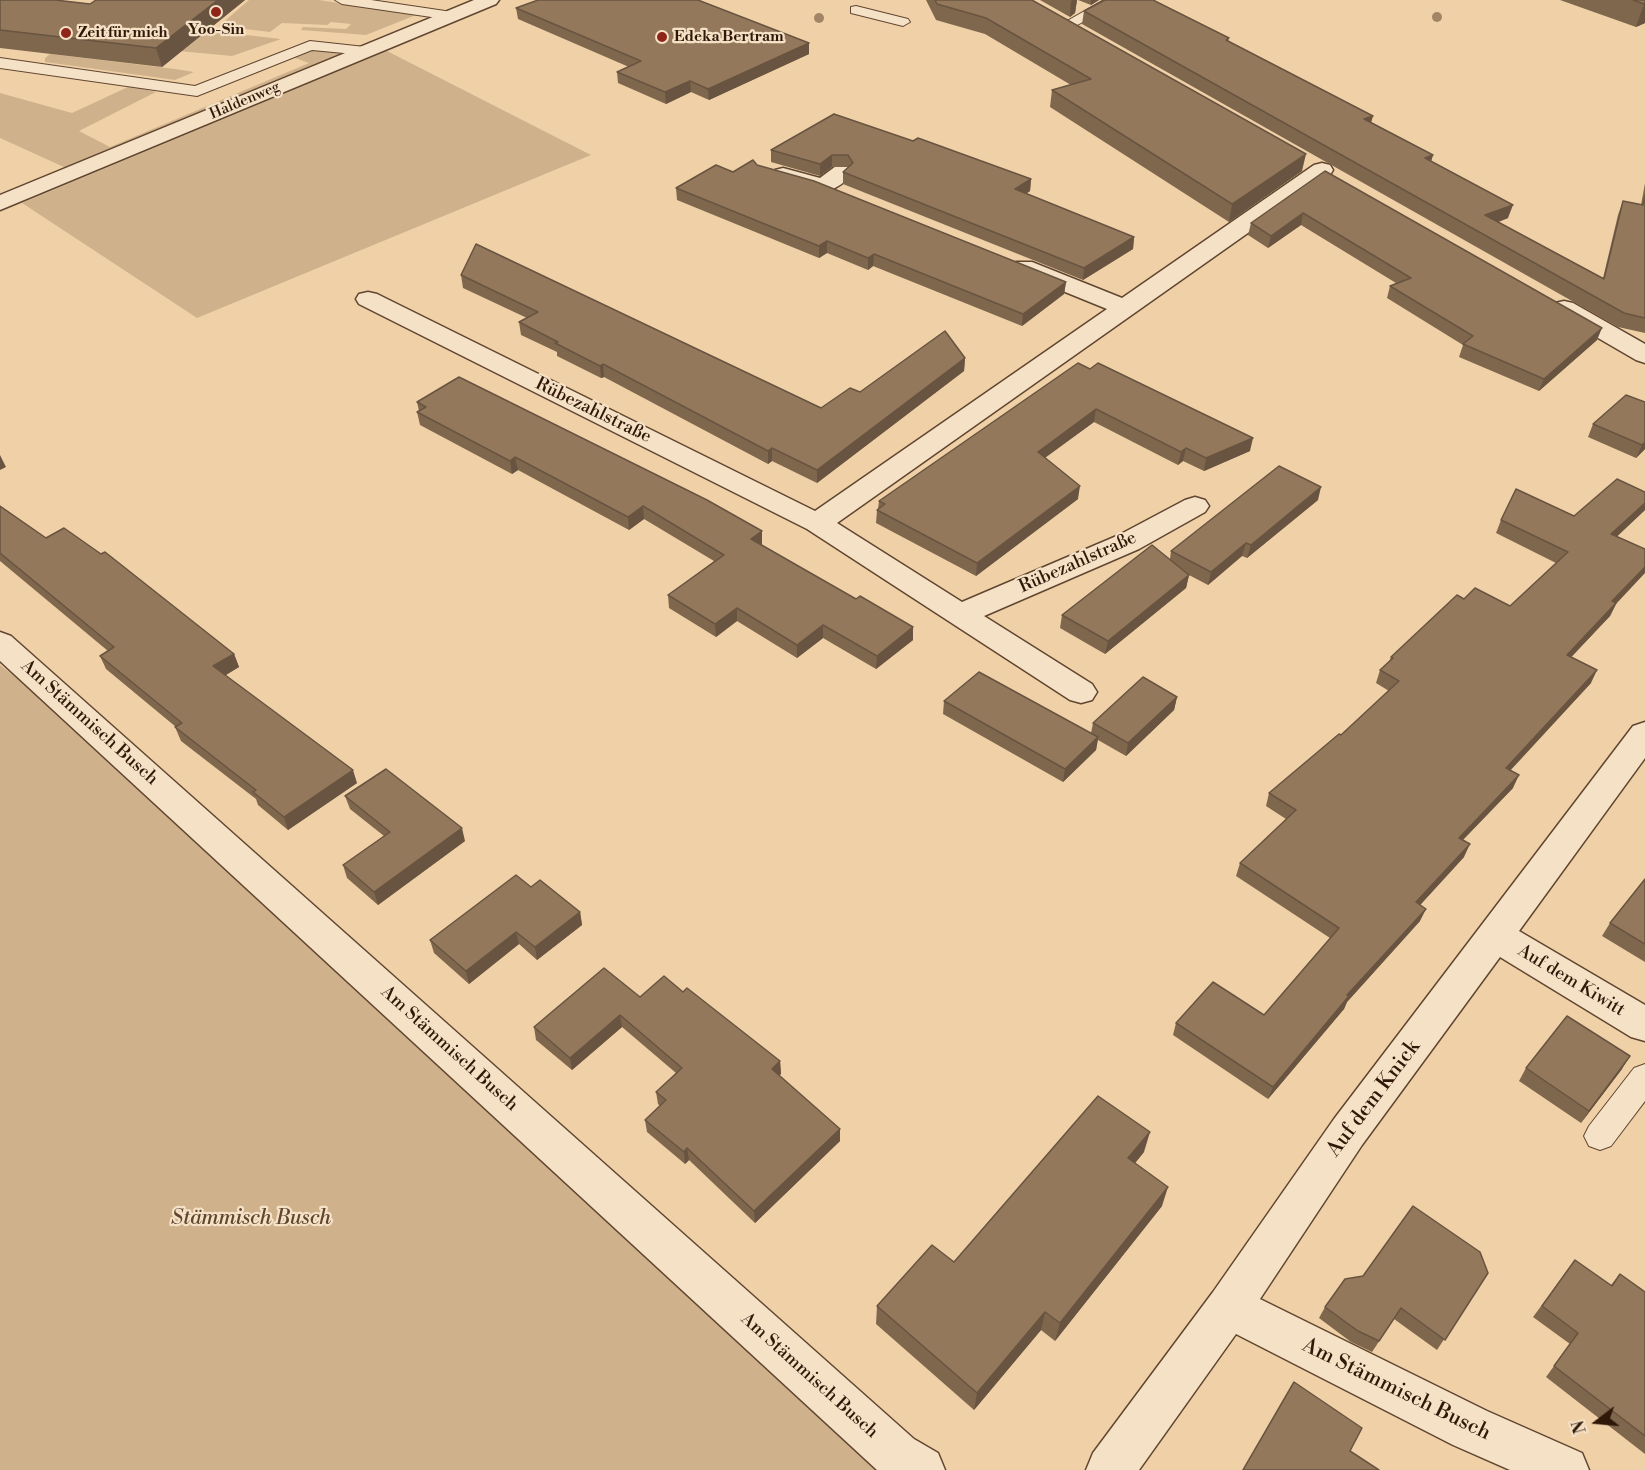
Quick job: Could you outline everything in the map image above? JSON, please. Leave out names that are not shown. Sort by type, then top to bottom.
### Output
[{"type":"street","name":"Haldenweg","points":[[0,203],[490,0]]},
{"type":"street","points":[[1063,15],[1087,36]]},
{"type":"street","points":[[766,170],[824,186],[845,195]]},
{"type":"street","points":[[817,523],[1323,170]]},
{"type":"street","points":[[824,186],[844,171]]},
{"type":"street","points":[[1007,260],[1125,308]]},
{"type":"street","points":[[1545,297],[1645,356]]},
{"type":"street","name":"Rübezahlstraße","points":[[368,299],[817,523],[1081,692]]},
{"type":"street","name":"Rübezahlstraße","points":[[959,615],[1128,542],[1195,506]]},
{"type":"street","name":"Am Stämmisch Busch","points":[[0,643],[909,1463]]},
{"type":"street","name":"Auf dem Knick","points":[[1110,1470],[1229,1306],[1348,1132],[1645,734]]},
{"type":"street","name":"Auf dem Kiwitt","points":[[1496,936],[1645,1026]]},
{"type":"street","name":"Am Stämmisch Busch","points":[[1229,1306],[1470,1428],[1565,1470]]},
{"type":"lane","points":[[342,0],[452,16]]},
{"type":"lane","points":[[1063,15],[1092,12],[1115,0]]},
{"type":"lane","points":[[856,10],[903,22]]},
{"type":"lane","points":[[1063,15],[1092,12]]},
{"type":"lane","points":[[0,63],[197,91],[310,45],[364,51]]},
{"type":"lane","points":[[1600,1136],[1645,1077]]},
{"type":"green space","points":[[249,0],[319,0],[416,15],[366,35],[301,30],[303,27],[346,29],[351,24],[331,22],[327,25],[282,23],[270,32],[219,26]]},
{"type":"green space","points":[[195,29],[281,39],[232,56],[168,50]]},
{"type":"green space","points":[[308,50],[344,52],[66,168],[0,138],[0,93],[72,113],[130,86],[156,92],[79,131],[110,147],[309,63],[295,58],[295,55]]},
{"type":"green space","points":[[387,51],[591,155],[197,318],[22,203]]},
{"type":"green space","points":[[50,54],[194,72],[175,80],[45,62],[45,58]]},
{"type":"green space","name":"Stämmisch Busch","points":[[0,665],[88,732],[896,1470],[0,1470]]},
{"type":"building","points":[[0,0],[55,0],[90,4],[96,0],[218,0],[156,48],[0,30]]},
{"type":"building","name":"Edeka Bertram","points":[[538,0],[698,0],[809,43],[708,89],[690,81],[665,92],[617,72],[641,61],[516,8]]},
{"type":"building","points":[[935,0],[1032,0],[1306,154],[1232,204],[1052,90],[1091,79],[986,18],[937,4]]},
{"type":"building","points":[[1105,0],[1153,0],[1229,38],[1226,40],[1373,116],[1364,119],[1433,155],[1425,158],[1513,205],[1485,215],[1604,279],[1623,201],[1643,205],[1645,196],[1645,318],[1624,313],[1084,11]]},
{"type":"building","points":[[1633,0],[1645,0],[1645,4],[1644,4]]},
{"type":"building","points":[[834,114],[913,141],[918,138],[1031,179],[1015,189],[1134,237],[1084,268],[843,172],[853,163],[848,155],[832,155],[820,164],[771,150]]},
{"type":"building","points":[[753,160],[757,165],[814,181],[1066,282],[1023,314],[874,254],[868,258],[827,241],[819,246],[676,188],[716,165],[733,172]]},
{"type":"building","points":[[1325,171],[1602,328],[1544,379],[1463,344],[1473,336],[1390,286],[1411,278],[1303,213],[1271,236],[1251,223]]},
{"type":"building","points":[[476,244],[821,408],[850,388],[860,392],[945,331],[965,358],[817,470],[772,448],[768,451],[603,364],[600,366],[555,343],[558,342],[519,322],[538,312],[461,275]]},
{"type":"building","points":[[1078,363],[1090,369],[1098,363],[1253,438],[1206,458],[1186,448],[1181,452],[1096,409],[1038,452],[1080,486],[977,563],[877,510],[885,504],[879,501]]},
{"type":"building","points":[[459,377],[707,500],[762,531],[751,539],[856,599],[860,596],[913,627],[877,656],[823,625],[797,645],[737,608],[715,624],[668,595],[724,555],[643,506],[628,517],[515,457],[510,461],[417,412],[426,407],[417,402]]},
{"type":"building","points":[[1626,395],[1645,402],[1645,442],[1642,445],[1593,424]]},
{"type":"building","points":[[1279,466],[1321,487],[1251,545],[1246,543],[1211,572],[1171,551]]},
{"type":"building","points":[[1617,479],[1645,492],[1645,503],[1611,534],[1645,549],[1645,567],[1612,601],[1616,603],[1567,655],[1597,670],[1506,768],[1519,775],[1459,838],[1470,844],[1416,902],[1426,909],[1347,995],[1349,996],[1273,1087],[1176,1023],[1213,982],[1264,1015],[1339,928],[1240,863],[1296,810],[1269,793],[1339,734],[1341,735],[1399,681],[1380,670],[1457,595],[1464,599],[1475,588],[1510,606],[1568,552],[1501,520],[1516,489],[1574,516]]},
{"type":"building","points":[[0,506],[46,538],[64,528],[101,554],[105,552],[234,654],[213,666],[353,770],[284,817],[253,792],[256,790],[175,727],[182,723],[100,656],[114,647],[0,553]]},
{"type":"building","points":[[1152,545],[1189,575],[1108,641],[1062,615]]},
{"type":"building","points":[[979,672],[1098,737],[1065,769],[944,701]]},
{"type":"building","points":[[1143,677],[1177,697],[1128,743],[1093,723]]},
{"type":"building","points":[[386,769],[462,828],[374,892],[343,865],[390,832],[345,796]]},
{"type":"building","points":[[516,875],[531,887],[540,880],[580,912],[535,947],[516,932],[466,971],[430,940]]},
{"type":"building","points":[[1645,879],[1645,944],[1610,923]]},
{"type":"building","points":[[604,968],[640,997],[664,976],[683,992],[687,988],[780,1061],[772,1069],[840,1129],[754,1211],[687,1148],[684,1152],[645,1120],[666,1100],[656,1092],[682,1068],[620,1015],[570,1058],[534,1027]]},
{"type":"building","points":[[1567,1016],[1630,1056],[1589,1111],[1526,1068]]},
{"type":"building","points":[[1098,1096],[1150,1132],[1128,1158],[1168,1187],[1060,1323],[1045,1312],[977,1393],[877,1306],[932,1245],[954,1262]]},
{"type":"building","points":[[1413,1206],[1480,1252],[1488,1273],[1445,1340],[1401,1308],[1379,1341],[1358,1331],[1325,1307],[1345,1279],[1363,1276]]},
{"type":"building","points":[[1575,1260],[1612,1286],[1620,1274],[1645,1292],[1645,1436],[1554,1366],[1578,1333],[1542,1306]]},
{"type":"building","points":[[1294,1382],[1362,1428],[1350,1451],[1379,1470],[1243,1470]]},
{"type":"place","name":"Yoo-Sin","points":[[216,12]]},
{"type":"place","name":"Zeit für mich","points":[[66,33]]},
{"type":"place","name":"Edeka Bertram","points":[[662,37]]}]
